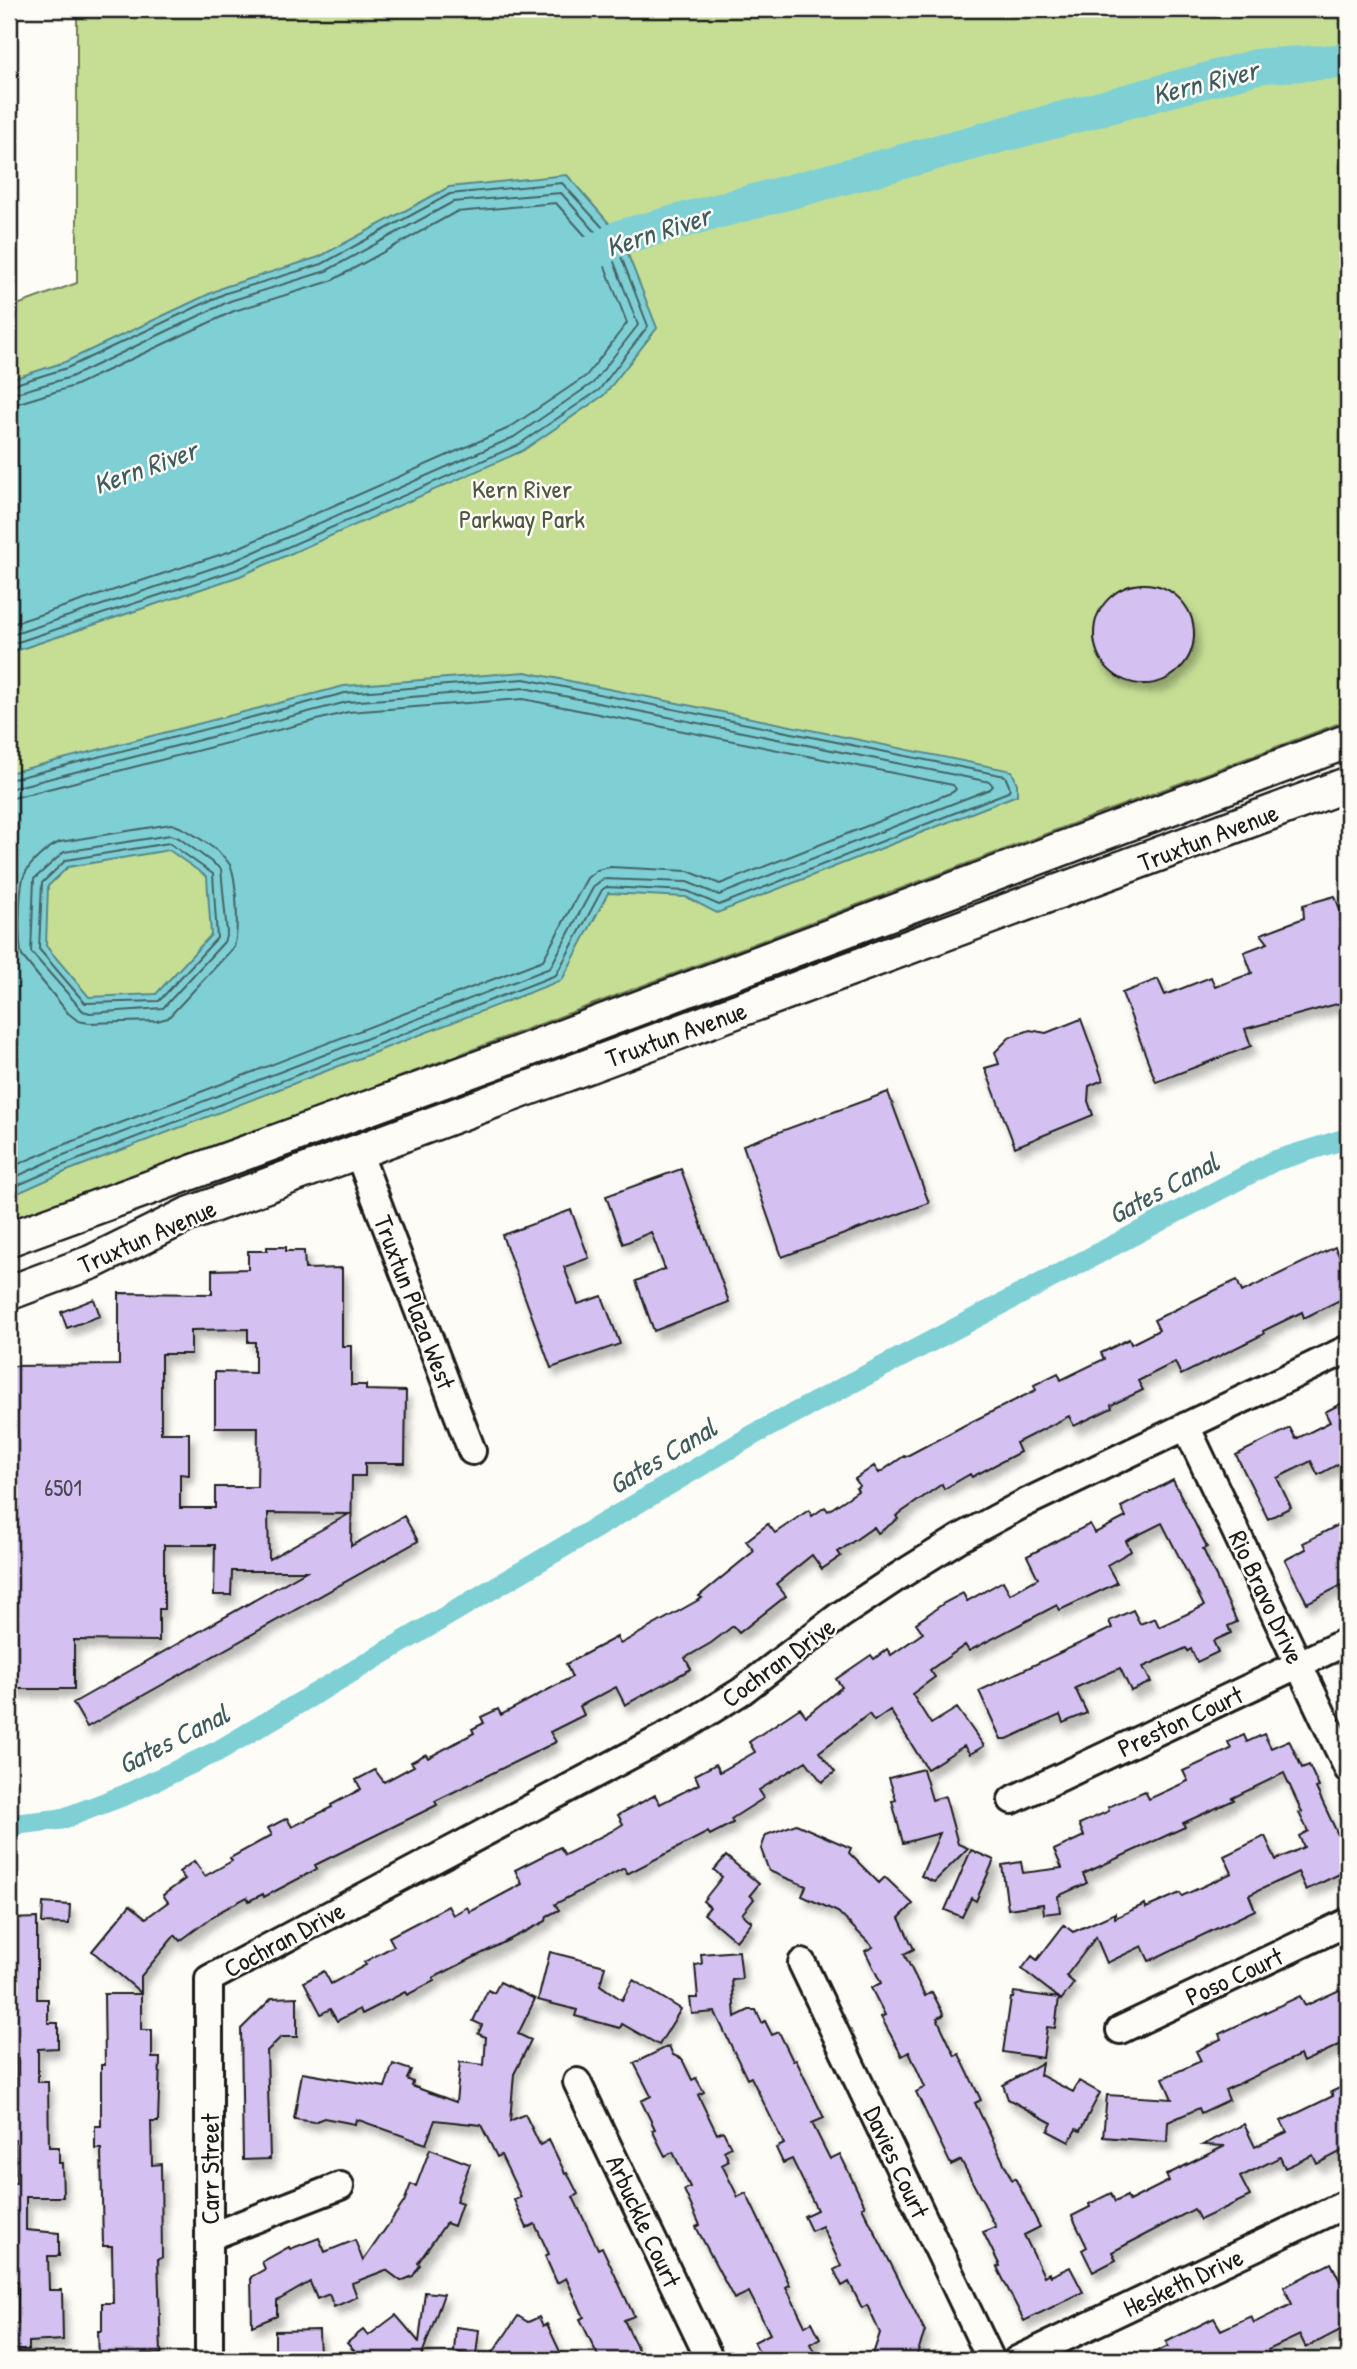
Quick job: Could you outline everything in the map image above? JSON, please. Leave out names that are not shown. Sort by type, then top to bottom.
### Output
[{"type":"main road","name":"Truxtun Avenue","points":[[9,1239],[511,1056],[1348,741]]},
{"type":"main road","name":"Truxtun Avenue","points":[[9,1293],[92,1262],[187,1215],[1348,784]]},
{"type":"main road","points":[[236,1156],[322,1145],[358,1152],[366,1135],[378,1125],[511,1056]]},
{"type":"street","name":"Truxtun Plaza West","points":[[358,1152],[472,1451]]},
{"type":"street","name":"Cochran Drive","points":[[209,1979],[690,1724],[742,1691],[859,1603],[960,1538],[1023,1504],[1348,1349]]},
{"type":"street","name":"Rio Bravo Drive","points":[[1186,1426],[1348,1769]]},
{"type":"street","name":"Preston Court","points":[[1012,1800],[1348,1641]]},
{"type":"street","name":"Poso Court","points":[[1121,2030],[1348,1922]]},
{"type":"street","name":"Davies Court","points":[[802,1963],[991,2360]]},
{"type":"street","name":"Carr Street","points":[[209,1979],[209,2360]]},
{"type":"street","name":"Arbuckle Court","points":[[578,2082],[710,2360]]},
{"type":"street","points":[[209,2237],[340,2186]]},
{"type":"street","name":"Hesketh Drive","points":[[1017,2360],[1348,2203]]},
{"type":"green space","name":"Kern River Parkway Park","points":[[77,9],[1348,9],[1348,720],[9,1224],[9,308],[77,283]]},
{"type":"water","points":[[567,175],[621,237],[657,328],[604,395],[522,451],[240,576],[9,653],[9,380],[65,362],[224,287],[319,257],[449,187]]},
{"type":"water","points":[[525,672],[1012,771],[1017,784],[1017,795],[717,913],[686,897],[608,893],[562,980],[67,1171],[9,1197],[9,773],[344,686]],"holes":[[[169,850],[207,877],[211,935],[156,994],[89,997],[46,946],[48,886],[68,867]]]},
{"type":"building","points":[[1144,584],[1163,588],[1179,599],[1190,615],[1194,634],[1190,653],[1179,669],[1163,680],[1144,684],[1125,680],[1109,669],[1098,653],[1094,634],[1098,615],[1109,599],[1125,588]]},
{"type":"building","points":[[1335,896],[1348,932],[1348,1001],[1245,1029],[1251,1046],[1156,1082],[1122,993],[1158,979],[1165,995],[1211,977],[1215,987],[1252,973],[1244,952],[1268,943],[1261,934],[1304,918],[1303,905]]},
{"type":"building","points":[[1081,1019],[1103,1080],[1089,1086],[1088,1101],[1093,1115],[1015,1147],[985,1068],[999,1064],[995,1052],[1010,1037],[1030,1030],[1046,1033]]},
{"type":"building","points":[[888,1092],[929,1203],[782,1257],[743,1145]]},
{"type":"building","points":[[681,1169],[729,1302],[654,1331],[636,1281],[665,1269],[651,1232],[623,1244],[606,1196]]},
{"type":"building","points":[[571,1210],[589,1258],[564,1267],[578,1304],[602,1296],[620,1344],[551,1368],[502,1235]]},
{"type":"building","points":[[267,1247],[286,1247],[286,1251],[304,1251],[305,1269],[342,1268],[342,1346],[351,1346],[351,1385],[366,1385],[366,1390],[406,1391],[405,1463],[365,1463],[365,1476],[352,1476],[351,1546],[404,1516],[418,1541],[87,1727],[73,1703],[306,1571],[232,1571],[231,1595],[214,1595],[215,1545],[164,1545],[164,1609],[159,1609],[159,1641],[74,1640],[74,1689],[9,1689],[9,1366],[119,1365],[119,1293],[212,1294],[212,1270],[248,1269],[248,1251],[267,1251]],"holes":[[[248,1329],[248,1342],[255,1342],[255,1373],[215,1372],[215,1427],[258,1427],[257,1487],[215,1487],[215,1508],[180,1508],[180,1474],[189,1475],[189,1433],[161,1433],[161,1354],[191,1354],[191,1330]],[[268,1513],[349,1514],[269,1559]]]},
{"type":"building","points":[[1335,1247],[1348,1275],[1348,1296],[1304,1318],[1302,1312],[1181,1375],[1175,1362],[1138,1381],[1143,1390],[1111,1405],[1112,1408],[1074,1426],[1069,1416],[1016,1443],[1020,1452],[972,1477],[970,1474],[944,1489],[942,1484],[896,1516],[898,1519],[878,1533],[874,1527],[838,1552],[841,1556],[822,1569],[812,1555],[776,1584],[786,1596],[739,1633],[733,1626],[685,1658],[691,1669],[625,1705],[616,1687],[580,1706],[584,1715],[550,1732],[556,1742],[435,1801],[437,1805],[315,1865],[317,1869],[264,1897],[263,1894],[249,1901],[247,1897],[219,1912],[180,1941],[175,1935],[141,1976],[141,1993],[92,1951],[130,1905],[146,1918],[168,1902],[163,1895],[185,1879],[179,1872],[194,1861],[205,1876],[232,1861],[230,1858],[272,1835],[268,1828],[287,1818],[292,1827],[332,1807],[331,1805],[361,1789],[356,1780],[375,1770],[384,1782],[414,1766],[411,1762],[426,1754],[428,1758],[474,1733],[472,1729],[484,1723],[481,1717],[498,1709],[501,1715],[572,1677],[566,1664],[617,1637],[620,1644],[702,1598],[699,1596],[754,1551],[746,1541],[768,1524],[775,1533],[809,1510],[812,1516],[825,1507],[828,1511],[858,1491],[856,1488],[860,1486],[855,1479],[874,1466],[879,1473],[904,1456],[1036,1390],[1034,1385],[1058,1373],[1061,1380],[1104,1359],[1101,1353],[1129,1339],[1131,1344],[1159,1330],[1154,1320],[1237,1280],[1242,1292]]},
{"type":"building","points":[[94,1299],[100,1316],[67,1328],[61,1312]]},
{"type":"building","points":[[1348,1400],[1348,1459],[1318,1475],[1311,1461],[1277,1478],[1291,1507],[1268,1519],[1236,1455],[1290,1428],[1296,1439],[1330,1422],[1325,1412]]},
{"type":"building","points":[[1173,1480],[1207,1547],[1203,1549],[1237,1622],[1228,1626],[1231,1633],[1213,1641],[1218,1652],[1197,1662],[1191,1649],[1188,1651],[1186,1648],[1143,1667],[1151,1682],[1131,1691],[1120,1668],[1075,1688],[1087,1713],[1063,1723],[1060,1715],[1007,1739],[1001,1739],[979,1691],[1112,1628],[1109,1621],[1133,1610],[1140,1624],[1155,1618],[1159,1627],[1204,1606],[1162,1523],[1126,1541],[1131,1551],[1107,1565],[1117,1583],[1060,1610],[1057,1605],[969,1651],[965,1645],[930,1670],[935,1677],[912,1694],[931,1724],[957,1708],[984,1746],[970,1754],[964,1746],[927,1769],[890,1710],[874,1721],[869,1714],[819,1752],[835,1772],[822,1782],[806,1761],[759,1790],[764,1798],[731,1819],[733,1823],[710,1835],[708,1832],[627,1874],[624,1868],[555,1904],[559,1910],[547,1916],[546,1921],[433,1978],[434,1981],[362,2014],[360,2009],[337,2021],[330,2009],[321,2014],[304,1982],[324,1971],[331,1984],[394,1946],[389,1937],[448,1906],[453,1915],[467,1907],[470,1912],[522,1884],[515,1870],[560,1847],[565,1855],[623,1824],[618,1815],[655,1795],[660,1804],[699,1784],[695,1775],[716,1764],[720,1772],[755,1752],[749,1742],[800,1708],[806,1716],[842,1687],[836,1679],[871,1655],[874,1659],[887,1649],[891,1655],[923,1633],[916,1623],[944,1603],[963,1593],[967,1601],[1003,1581],[1010,1594],[1038,1578],[1027,1556],[1090,1524],[1095,1533],[1126,1517],[1121,1507]]},
{"type":"building","points":[[1348,1520],[1348,1582],[1307,1603],[1285,1560],[1306,1549],[1303,1543]]},
{"type":"building","points":[[1264,1734],[1271,1748],[1289,1740],[1302,1768],[1309,1765],[1319,1787],[1316,1788],[1348,1856],[1348,1870],[1306,1890],[1298,1872],[1249,1895],[1255,1910],[1149,1961],[1142,1946],[1107,1963],[1096,1937],[1066,1976],[1074,1983],[1061,2000],[1022,1969],[1032,1956],[1037,1960],[1064,1925],[1073,1932],[1115,1913],[1115,1918],[1145,1904],[1146,1908],[1180,1893],[1182,1896],[1232,1873],[1224,1856],[1265,1836],[1276,1860],[1304,1847],[1299,1836],[1308,1831],[1284,1773],[1183,1823],[1185,1827],[1083,1874],[1087,1883],[1058,1896],[1060,1912],[1044,1914],[1043,1904],[1008,1909],[1002,1865],[1021,1862],[1023,1873],[1062,1868],[1054,1850],[1084,1836],[1079,1824],[1109,1811],[1108,1807],[1145,1791],[1149,1799],[1188,1781],[1183,1771],[1231,1749],[1228,1742],[1244,1735],[1247,1742]]},
{"type":"building","points":[[923,1769],[932,1800],[945,1796],[958,1844],[968,1848],[934,1882],[921,1876],[940,1833],[903,1843],[892,1801],[896,1800],[889,1778]]},
{"type":"building","points":[[796,1824],[851,1848],[849,1853],[879,1883],[885,1877],[913,1904],[899,1918],[914,1949],[904,1954],[925,1996],[932,1992],[944,2015],[937,2018],[955,2056],[959,2054],[981,2100],[975,2103],[1012,2180],[1015,2178],[1040,2227],[1024,2235],[1044,2276],[1049,2273],[1051,2276],[1070,2267],[1083,2292],[1024,2321],[983,2232],[996,2227],[961,2160],[951,2165],[916,2092],[925,2087],[909,2052],[902,2056],[881,2017],[885,2015],[871,1988],[881,1983],[865,1951],[873,1947],[838,1912],[802,1896],[806,1886],[769,1871],[761,1849],[766,1835]]},
{"type":"building","points":[[971,1850],[994,1860],[976,1901],[971,1898],[962,1917],[945,1910]]},
{"type":"building","points":[[726,1856],[759,1884],[750,1895],[754,1899],[742,1914],[752,1922],[736,1941],[704,1914],[710,1907],[703,1901],[722,1877],[714,1870]]},
{"type":"building","points":[[43,1903],[70,1905],[69,1924],[42,1923]]},
{"type":"building","points":[[37,1918],[37,1999],[48,1999],[48,2023],[58,2023],[58,2048],[38,2049],[38,2082],[48,2082],[49,2147],[59,2147],[63,2197],[26,2197],[26,2230],[59,2233],[59,2256],[48,2256],[49,2290],[62,2290],[63,2340],[29,2342],[29,2350],[9,2350],[9,2324],[18,2324],[18,2281],[14,2281],[14,2260],[9,2260],[9,2183],[16,2183],[15,2139],[9,2139],[9,2105],[10,2086],[16,2086],[16,2054],[9,2054],[9,1919]]},
{"type":"building","points":[[739,1951],[742,1979],[732,1980],[735,2017],[749,2010],[756,2010],[772,2035],[779,2032],[793,2061],[796,2060],[824,2118],[812,2123],[830,2159],[840,2154],[865,2206],[862,2207],[925,2331],[915,2360],[871,2360],[880,2333],[867,2305],[862,2308],[849,2282],[842,2286],[834,2270],[841,2266],[822,2226],[811,2231],[804,2216],[817,2210],[792,2159],[783,2163],[776,2148],[784,2144],[751,2077],[747,2079],[715,2012],[692,2014],[690,1998],[698,1998],[695,1965],[702,1964],[701,1954]]},
{"type":"building","points":[[550,1952],[605,1966],[600,1985],[622,2000],[633,1980],[681,2009],[659,2045],[622,2024],[620,2028],[575,2016],[577,2010],[538,2000]]},
{"type":"building","points":[[500,1982],[535,1999],[518,2034],[531,2040],[514,2074],[510,2121],[525,2114],[540,2145],[549,2140],[565,2173],[567,2172],[578,2194],[573,2197],[598,2249],[602,2247],[634,2316],[624,2320],[643,2360],[600,2360],[580,2319],[584,2317],[566,2278],[557,2283],[545,2256],[549,2254],[535,2224],[527,2228],[514,2200],[521,2197],[501,2155],[497,2157],[481,2125],[435,2120],[426,2144],[356,2119],[355,2124],[324,2118],[314,2122],[294,2119],[302,2073],[385,2087],[393,2064],[411,2070],[407,2079],[413,2082],[412,2086],[456,2102],[460,2062],[484,2065],[486,2037],[478,2034],[482,2025],[473,2021],[488,1990],[494,1993]]},
{"type":"building","points":[[1348,1986],[1348,2041],[1303,2062],[1300,2055],[1225,2090],[1229,2100],[1201,2113],[1199,2108],[1168,2122],[1167,2142],[1103,2137],[1107,2095],[1172,2099],[1163,2078],[1201,2061],[1196,2051],[1221,2039],[1219,2034],[1300,1996],[1305,2006]]},
{"type":"building","points":[[1014,1992],[1059,1998],[1055,2028],[1047,2027],[1043,2058],[1003,2052]]},
{"type":"building","points":[[104,1994],[141,1994],[141,2030],[152,2030],[152,2058],[160,2058],[158,2122],[151,2122],[152,2165],[161,2164],[162,2258],[158,2259],[161,2354],[142,2354],[142,2360],[99,2360],[98,2331],[102,2331],[102,2303],[113,2303],[112,2246],[103,2246],[101,2149],[95,2149],[95,2126],[101,2126],[101,2065],[105,2065]]},
{"type":"building","points":[[297,1997],[297,2037],[281,2037],[267,2051],[270,2159],[243,2160],[241,2029],[272,1998]]},
{"type":"building","points":[[669,2046],[673,2055],[682,2059],[692,2080],[696,2078],[704,2092],[698,2095],[717,2134],[723,2131],[731,2147],[724,2151],[729,2161],[722,2165],[738,2197],[746,2193],[790,2285],[786,2287],[805,2326],[812,2322],[820,2338],[810,2344],[818,2360],[763,2360],[754,2342],[770,2334],[749,2292],[734,2299],[696,2227],[700,2225],[684,2190],[690,2187],[673,2152],[665,2156],[652,2130],[655,2129],[641,2101],[651,2096],[634,2063]]},
{"type":"building","points":[[1042,2063],[1040,2075],[1073,2092],[1079,2081],[1100,2093],[1080,2131],[1076,2129],[1069,2142],[1048,2131],[1052,2123],[1008,2099],[1003,2085]]},
{"type":"building","points":[[1348,2084],[1348,2148],[1317,2164],[1313,2155],[1285,2168],[1280,2157],[1240,2177],[1250,2196],[1200,2220],[1194,2209],[1112,2252],[1116,2260],[1093,2272],[1082,2250],[1087,2247],[1072,2216],[1111,2193],[1115,2202],[1127,2196],[1129,2201],[1169,2181],[1166,2175],[1225,2146],[1203,2145],[1244,2124],[1255,2147],[1287,2132],[1281,2121],[1333,2096],[1331,2092]]},
{"type":"building","points":[[430,2149],[470,2164],[456,2201],[462,2203],[454,2226],[446,2223],[418,2263],[420,2265],[413,2276],[401,2281],[386,2270],[352,2283],[357,2297],[334,2307],[329,2294],[317,2299],[310,2282],[277,2301],[277,2316],[252,2326],[251,2277],[265,2269],[262,2262],[289,2247],[290,2249],[319,2238],[325,2252],[355,2240],[363,2261],[404,2202],[411,2184],[416,2186]]},
{"type":"building","points":[[1331,2263],[1341,2283],[1348,2279],[1348,2326],[1306,2348],[1300,2335],[1268,2350],[1273,2360],[1140,2360],[1168,2346],[1166,2342],[1214,2318],[1221,2330],[1251,2316],[1254,2323],[1292,2304],[1284,2287]]},
{"type":"building","points":[[425,2292],[444,2294],[420,2360],[362,2360],[347,2343],[363,2330],[368,2336],[396,2315],[419,2342]]},
{"type":"building","points":[[518,2316],[528,2322],[539,2317],[543,2326],[547,2324],[564,2360],[488,2360]]},
{"type":"building","points":[[456,2327],[479,2330],[476,2355],[454,2352]]},
{"type":"building","points":[[319,2330],[320,2357],[309,2357],[309,2360],[275,2360],[275,2331]]},
{"type":"waterway","name":"Kern River","points":[[579,261],[621,237],[1259,66],[1348,61]]},
{"type":"waterway","name":"Gates Canal","points":[[9,1825],[62,1819],[125,1795],[218,1751],[753,1435],[1274,1161],[1348,1138]]}]
